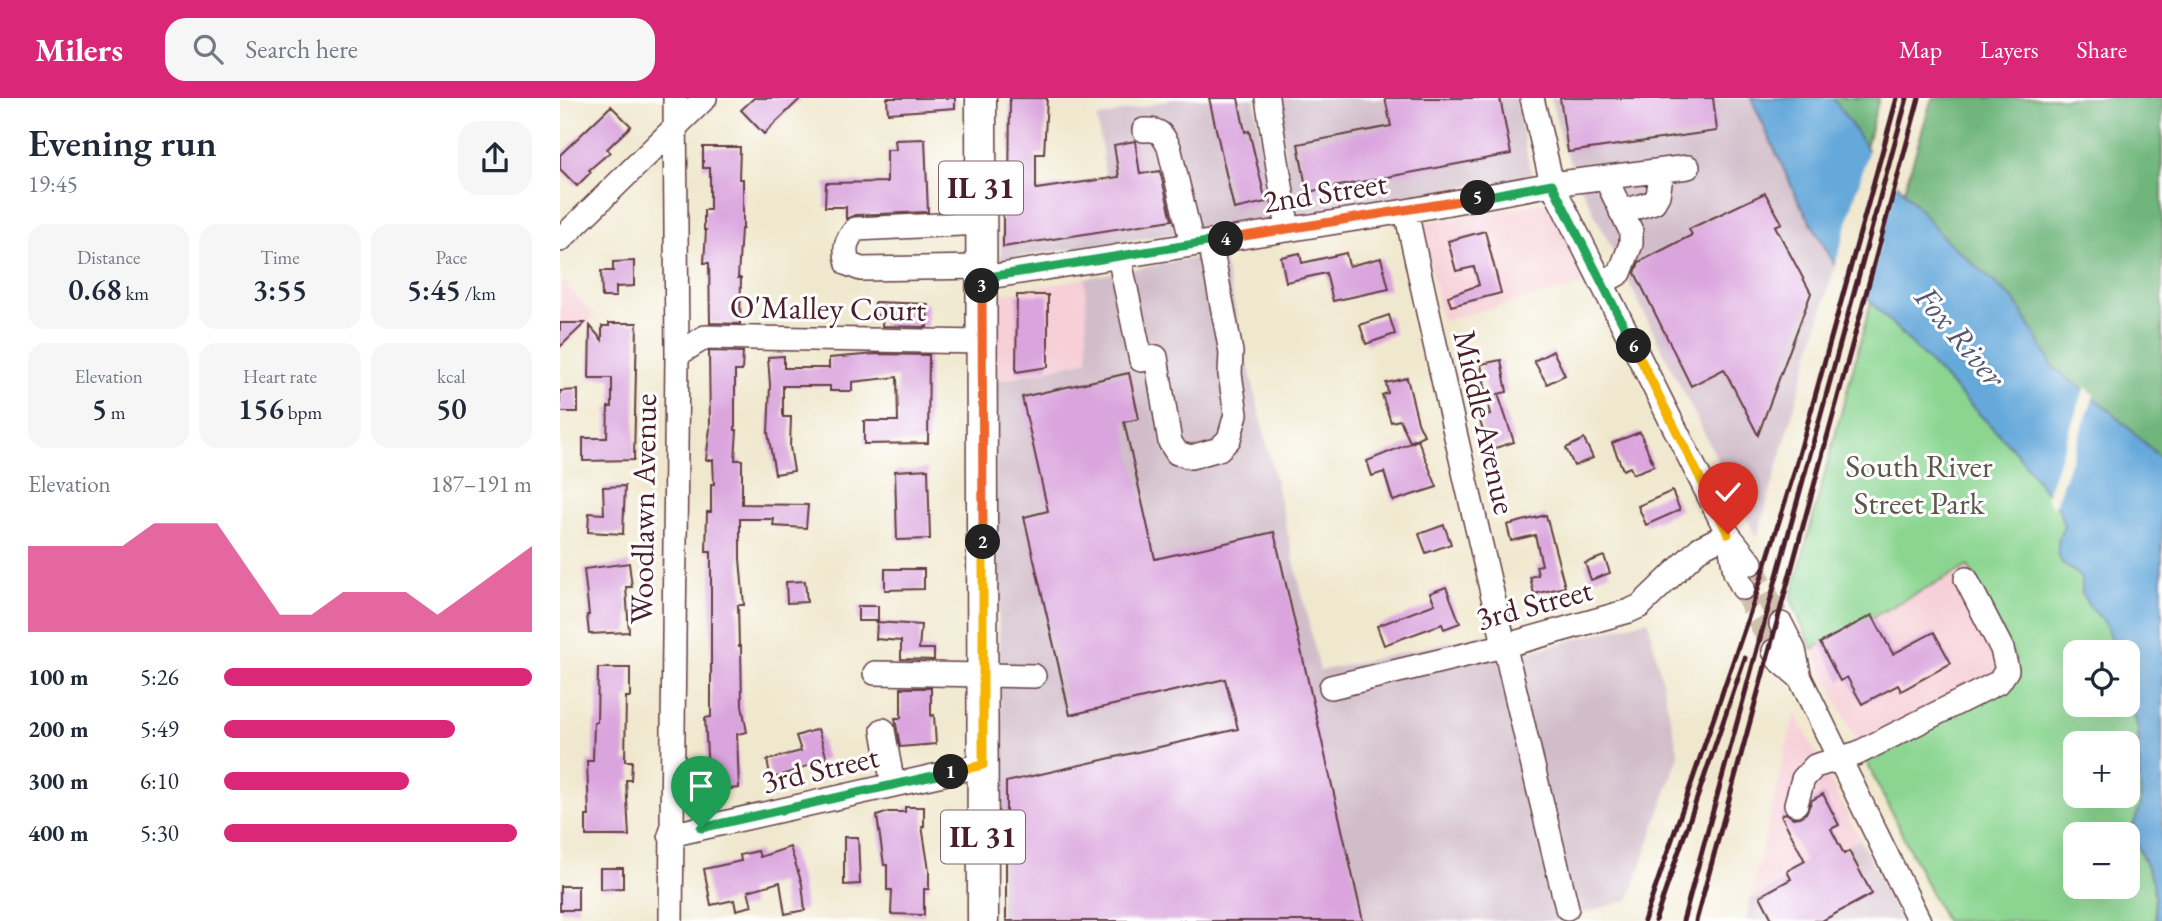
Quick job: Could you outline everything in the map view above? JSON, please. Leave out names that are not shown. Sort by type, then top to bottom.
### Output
[{"type":"main road","name":"IL 31","points":[[981,98],[983,921]]},
{"type":"street","name":"Woodlawn Avenue","points":[[670,921],[677,355],[675,98]]},
{"type":"street","points":[[562,235],[705,98]]},
{"type":"street","points":[[1267,98],[1288,230]]},
{"type":"street","points":[[1532,98],[1552,184],[1728,534],[1751,563]]},
{"type":"street","points":[[1119,256],[1141,360],[1156,357],[1170,442],[1177,453],[1191,457],[1219,449],[1229,439],[1236,414],[1230,374],[1231,352],[1201,243],[1169,146],[1163,134],[1156,129],[1144,130]]},
{"type":"street","name":"2nd Street","points":[[982,223],[856,229],[849,237],[845,249],[848,264],[861,269],[982,273],[1119,256],[1406,211],[1552,184],[1688,167]]},
{"type":"street","points":[[1621,212],[1654,202],[1658,195],[1662,171]]},
{"type":"street","points":[[1602,283],[1620,273],[1631,244],[1631,231],[1606,179]]},
{"type":"street","name":"Middle Avenue","points":[[1406,211],[1503,646],[1567,908]]},
{"type":"street","name":"O'Malley Court","points":[[677,355],[705,337],[982,342]]},
{"type":"street","points":[[1728,534],[1735,572],[1743,588]]},
{"type":"street","name":"3rd Street","points":[[1331,687],[1503,646],[1629,611],[1640,606],[1700,548],[1728,534]]},
{"type":"street","points":[[1796,804],[1803,779],[1810,769],[1858,753],[1998,682],[2007,670],[2002,649],[1966,579]]},
{"type":"street","points":[[1781,624],[1794,650],[1800,678],[1839,758],[1910,918]]},
{"type":"street","points":[[1774,651],[1778,659],[1800,678]]},
{"type":"street","points":[[875,673],[1034,676]]},
{"type":"street","points":[[883,730],[893,785]]},
{"type":"street","name":"3rd Street","points":[[670,835],[983,765]]},
{"type":"shaded area","points":[[1177,98],[1254,98],[1275,219],[1001,259],[1001,194],[1106,179],[1097,118]]},
{"type":"shaded area","points":[[1277,98],[1516,98],[1531,176],[1294,216]]},
{"type":"shaded area","points":[[1551,98],[1751,98],[1797,198],[1835,265],[1757,539],[1582,189],[1562,145]]},
{"type":"shaded area","points":[[1547,202],[1590,282],[1442,321],[1421,223]]},
{"type":"shaded area","points":[[1222,253],[1320,671],[1486,634],[1491,662],[1648,620],[1679,755],[1629,900],[1555,921],[1000,921],[1001,741],[994,382],[1088,360],[1085,278]]},
{"type":"shaded area","points":[[1085,278],[1088,360],[994,382],[997,295]]},
{"type":"shaded area","points":[[562,280],[595,316],[560,350],[560,282]]},
{"type":"shaded area","points":[[1968,566],[2016,661],[1865,759],[1812,649]]},
{"type":"shaded area","points":[[1795,712],[1860,839],[1750,900]]},
{"type":"shaded area","points":[[1860,839],[1901,921],[1746,921],[1750,900]]},
{"type":"green space","points":[[1833,98],[1879,98],[1866,147]]},
{"type":"green space","points":[[1932,98],[2162,98],[2162,459],[2109,410],[2054,368],[2016,302],[1943,237],[1904,191]]},
{"type":"green space","name":"South River Street Park","points":[[1871,302],[2015,451],[2059,509],[2064,526],[2058,542],[2082,581],[2082,593],[2088,605],[2104,621],[2111,640],[2063,640],[2063,717],[2135,717],[2138,731],[2063,731],[2063,808],[2140,808],[2135,822],[2063,822],[2063,899],[2140,899],[2140,852],[2153,881],[2156,921],[1945,921],[1865,759],[2016,661],[1968,566],[1812,649],[1791,599]]},
{"type":"water","name":"Fox River","points":[[1751,98],[1833,98],[1866,147],[1943,237],[2016,302],[2054,368],[2109,410],[2162,459],[2162,921],[2156,921],[2153,881],[2140,852],[2140,822],[2135,822],[2141,805],[2140,731],[2135,717],[2140,717],[2140,640],[2111,640],[2104,621],[2088,605],[2082,593],[2082,580],[2062,563],[2058,553],[2058,541],[2064,526],[2059,509],[2015,451],[1835,265],[1797,198]]},
{"type":"pier","points":[[1870,145],[1898,179],[1865,301],[1834,269]]},
{"type":"pier","points":[[2085,387],[2094,395],[2054,508],[2046,498]]},
{"type":"building","points":[[754,98],[801,98],[764,134],[741,110]]},
{"type":"building","points":[[887,98],[955,98],[955,108],[888,113]]},
{"type":"building","points":[[1010,98],[1047,98],[1044,154],[1036,154],[1036,189],[1119,177],[1114,145],[1135,141],[1140,174],[1160,171],[1172,220],[1003,247],[1003,195],[1009,194]]},
{"type":"building","points":[[1209,98],[1238,98],[1266,202],[1234,209]]},
{"type":"building","points":[[1385,98],[1500,98],[1511,154],[1307,192],[1298,144],[1391,126]]},
{"type":"building","points":[[1560,98],[1713,98],[1717,131],[1568,152]]},
{"type":"building","points":[[611,106],[631,126],[607,149],[610,152],[589,170],[591,172],[577,186],[560,169],[560,155]]},
{"type":"building","points":[[925,139],[928,212],[855,215],[846,219],[846,207],[825,207],[826,183],[887,182],[887,150],[896,150],[895,140]]},
{"type":"building","points":[[703,147],[740,147],[739,179],[743,179],[743,229],[738,278],[741,278],[740,324],[710,323],[709,263],[704,263],[704,210],[710,210],[710,168],[703,168]]},
{"type":"building","points":[[1765,193],[1782,223],[1775,226],[1811,293],[1758,435],[1724,369],[1691,386],[1635,273],[1639,262],[1692,235],[1689,229]]},
{"type":"building","points":[[1485,231],[1501,293],[1451,306],[1448,296],[1479,285],[1474,267],[1456,271],[1448,241]]},
{"type":"building","points":[[1300,253],[1302,263],[1346,253],[1349,266],[1381,258],[1389,289],[1333,301],[1326,273],[1286,282],[1281,257]]},
{"type":"building","points":[[634,261],[634,286],[616,287],[616,297],[602,297],[601,271],[613,271],[613,262]]},
{"type":"building","points":[[1017,295],[1048,295],[1048,367],[1016,372]]},
{"type":"building","points":[[875,302],[928,304],[927,327],[882,326],[883,316],[874,315]]},
{"type":"building","points":[[1389,315],[1395,334],[1366,344],[1360,325]]},
{"type":"building","points":[[560,323],[585,323],[560,347]]},
{"type":"building","points":[[609,323],[637,323],[634,460],[583,461],[583,438],[607,438],[608,407],[612,407],[612,378],[589,378],[590,326],[602,340],[602,326],[609,326]]},
{"type":"building","points":[[709,351],[743,352],[742,371],[735,371],[735,460],[742,460],[742,504],[808,505],[806,528],[773,526],[774,519],[740,519],[744,605],[738,605],[739,646],[742,706],[747,732],[737,734],[739,788],[709,791],[705,718],[711,717],[711,552],[706,552],[707,512],[711,512],[711,484],[714,484],[713,460],[706,460],[710,428]]},
{"type":"building","points":[[1553,351],[1565,375],[1547,384],[1534,361]]},
{"type":"building","points":[[876,354],[929,355],[928,443],[864,444],[864,421],[898,421],[897,377],[852,382],[852,391],[830,391],[830,386],[783,386],[783,417],[791,417],[790,447],[794,471],[775,474],[768,433],[768,357],[784,356],[784,368],[829,368],[829,358]]},
{"type":"building","points":[[1501,360],[1507,392],[1498,394],[1514,442],[1489,450],[1479,418],[1490,415],[1481,364]]},
{"type":"building","points":[[1129,373],[1139,419],[1124,422],[1155,559],[1274,532],[1363,921],[1006,921],[1006,782],[1238,729],[1225,679],[1070,715],[1024,517],[1048,511],[1022,397]]},
{"type":"building","points":[[1407,378],[1424,435],[1410,442],[1400,420],[1391,422],[1382,395],[1388,393],[1386,383]]},
{"type":"building","points":[[578,390],[578,412],[560,412],[560,391]]},
{"type":"building","points":[[1640,432],[1654,466],[1633,474],[1630,467],[1623,470],[1612,443]]},
{"type":"building","points":[[1584,439],[1593,458],[1574,466],[1566,448]]},
{"type":"building","points":[[1418,440],[1437,487],[1393,501],[1384,472],[1372,476],[1367,461]]},
{"type":"building","points":[[928,469],[930,539],[897,540],[895,471]]},
{"type":"building","points":[[625,486],[623,534],[588,532],[589,513],[604,514],[603,487]]},
{"type":"building","points":[[1672,491],[1680,510],[1646,525],[1638,506]]},
{"type":"building","points":[[1546,515],[1565,587],[1534,594],[1530,577],[1538,575],[1536,566],[1542,565],[1535,535],[1511,541],[1507,525]]},
{"type":"building","points":[[1444,525],[1451,544],[1426,553],[1419,534]]},
{"type":"building","points":[[1604,556],[1610,573],[1591,580],[1585,563]]},
{"type":"building","points":[[629,563],[632,587],[626,587],[629,632],[589,634],[584,569]]},
{"type":"building","points":[[885,569],[924,569],[924,589],[885,590]]},
{"type":"building","points":[[805,581],[807,602],[787,603],[786,582]]},
{"type":"building","points":[[1446,587],[1460,623],[1444,629],[1442,624],[1384,645],[1377,626],[1435,604],[1430,593]]},
{"type":"building","points":[[858,606],[878,606],[878,621],[858,621]]},
{"type":"building","points":[[1872,615],[1893,654],[1934,632],[1951,663],[1901,691],[1898,685],[1862,704],[1847,677],[1840,681],[1820,643]]},
{"type":"building","points":[[877,622],[921,625],[919,649],[934,649],[934,660],[901,659],[901,641],[876,639]]},
{"type":"building","points":[[598,668],[630,668],[630,697],[626,697],[625,761],[632,761],[631,780],[626,780],[629,836],[586,836],[586,816],[589,816],[587,761],[593,761]]},
{"type":"building","points":[[901,688],[931,688],[931,716],[934,715],[936,744],[900,747],[895,718],[901,718]]},
{"type":"building","points":[[818,729],[827,759],[771,779],[767,760],[801,751],[796,736]]},
{"type":"building","points":[[1823,794],[1839,825],[1831,829],[1844,854],[1849,851],[1872,894],[1822,921],[1773,921],[1760,896],[1791,879],[1787,871],[1805,861],[1781,815],[1786,813],[1793,818],[1800,817],[1806,813],[1812,800]]},
{"type":"building","points":[[905,807],[924,807],[922,826],[929,889],[924,889],[924,915],[891,914],[892,890],[887,890],[887,865],[884,865],[877,816],[888,812],[905,812]]},
{"type":"building","points":[[844,837],[858,837],[860,884],[844,885]]},
{"type":"building","points":[[790,847],[802,884],[805,910],[785,914],[780,882],[748,891],[752,906],[736,910],[734,900],[711,905],[704,869],[741,861],[740,855],[758,851],[760,857]]},
{"type":"building","points":[[600,868],[623,868],[623,888],[600,889]]},
{"type":"building","points":[[560,886],[578,886],[578,910],[560,910]]},
{"type":"tunnel","points":[[1751,563],[1781,624]]},
{"type":"tunnel","points":[[1743,588],[1774,651]]},
{"type":"railway","points":[[1644,921],[1757,592],[1794,473],[1897,98]]},
{"type":"railway","points":[[1683,921],[1907,98]]},
{"type":"railway","points":[[1696,921],[1919,98]]},
{"type":"railway","points":[[1655,921],[1745,658]]},
{"type":"route","points":[[701,828],[983,765],[982,278],[1406,211],[1552,184],[1728,534]]}]
